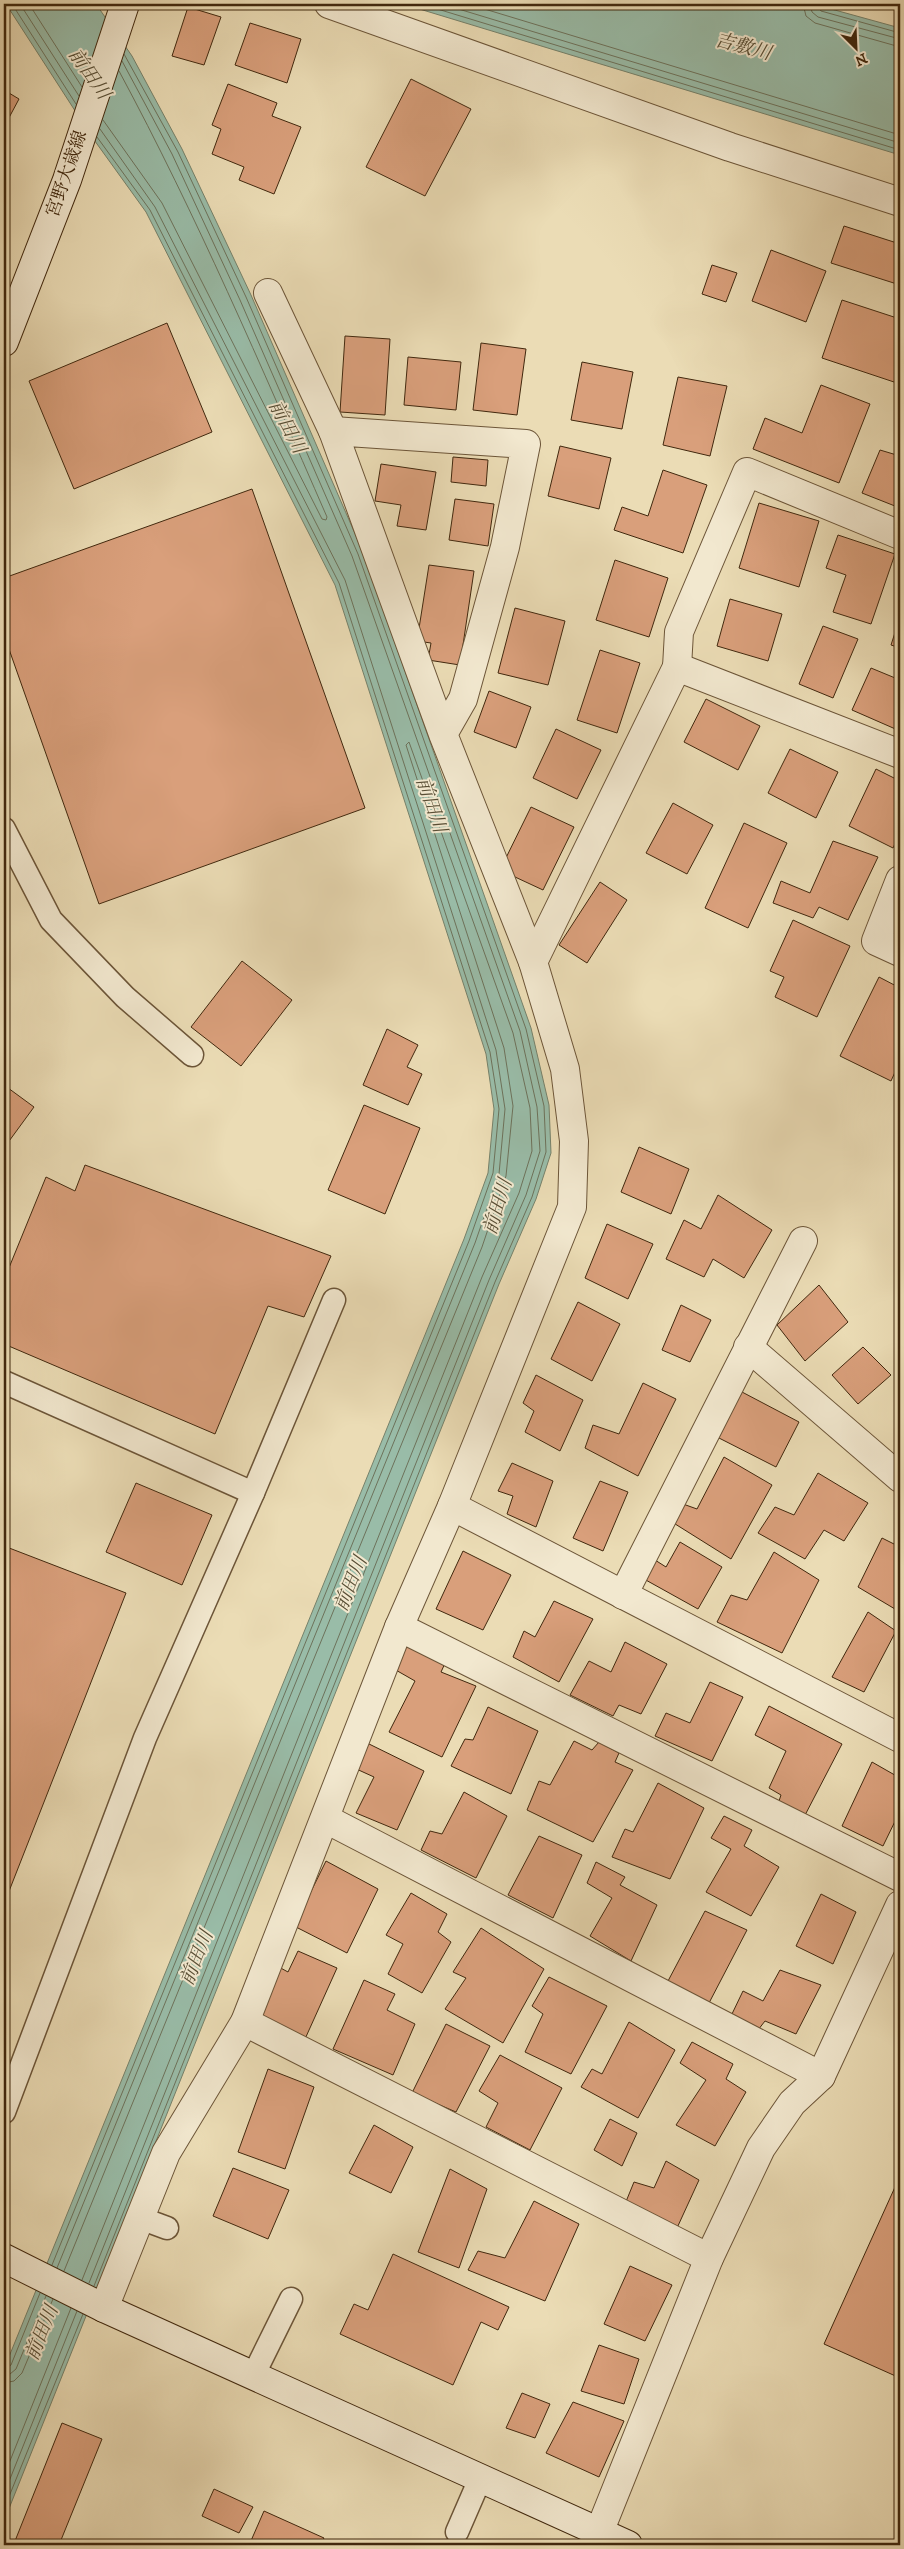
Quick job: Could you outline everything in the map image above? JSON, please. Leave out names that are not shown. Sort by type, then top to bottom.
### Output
[{"type":"street","points":[[329,4],[730,147],[900,202]]},
{"type":"street","name":"宮野大歳線","points":[[4,342],[67,180],[123,9]]},
{"type":"street","points":[[104,2308],[166,2153],[245,2022],[400,1627],[452,1506],[572,1207],[574,1141],[565,1069],[533,962],[443,734],[333,431],[268,293]]},
{"type":"street","points":[[333,431],[526,444],[505,547],[463,699],[443,734]]},
{"type":"street","points":[[533,962],[677,668],[678,632],[747,472],[900,535]]},
{"type":"street","points":[[677,668],[900,754]]},
{"type":"street","points":[[900,880],[876,941],[900,952]]},
{"type":"street","points":[[623,1595],[748,1346],[803,1242]]},
{"type":"street","points":[[748,1346],[900,1478]]},
{"type":"street","points":[[452,1506],[900,1738]]},
{"type":"street","points":[[400,1627],[900,1877]]},
{"type":"street","points":[[326,1819],[821,2076]]},
{"type":"street","points":[[597,2539],[709,2258],[761,2148],[792,2103],[821,2076],[900,1905]]},
{"type":"street","points":[[245,2022],[709,2258]]},
{"type":"street","points":[[10,2265],[480,2479],[597,2539],[628,2545]]},
{"type":"lane","points":[[4,829],[51,920],[126,997],[192,1055]]},
{"type":"lane","points":[[4,2112],[145,1738],[253,1493],[334,1300]]},
{"type":"lane","points":[[4,1382],[253,1493]]},
{"type":"lane","points":[[140,2218],[167,2228]]},
{"type":"lane","points":[[253,2376],[291,2299]]},
{"type":"lane","points":[[457,2532],[480,2479]]},
{"type":"water","name":"前田川","points":[[6,4],[96,4],[132,56],[182,149],[251,295],[363,552],[531,1028],[549,1105],[551,1153],[536,1199],[499,1284],[4,2521],[4,2369],[464,1239],[488,1173],[494,1109],[486,1054],[335,585],[146,212],[92,137]]},
{"type":"water","name":"吉敷川","points":[[403,4],[813,4],[900,28],[900,155]]},
{"type":"building","points":[[188,7],[221,17],[204,65],[172,56]]},
{"type":"building","points":[[250,23],[301,39],[287,83],[235,65]]},
{"type":"building","points":[[411,79],[471,109],[425,196],[366,167]]},
{"type":"building","points":[[228,84],[277,103],[272,116],[301,127],[274,194],[239,180],[244,167],[212,154],[221,129],[212,125]]},
{"type":"building","points":[[4,90],[19,99],[4,127]]},
{"type":"building","points":[[844,226],[900,244],[900,285],[831,263]]},
{"type":"building","points":[[771,250],[826,271],[806,322],[752,301]]},
{"type":"building","points":[[712,265],[737,273],[726,302],[702,294]]},
{"type":"building","points":[[842,300],[900,319],[900,384],[822,358]]},
{"type":"building","points":[[167,323],[212,432],[74,489],[29,381]]},
{"type":"building","points":[[345,336],[390,339],[385,415],[340,412]]},
{"type":"building","points":[[481,343],[526,349],[517,415],[473,410]]},
{"type":"building","points":[[408,357],[461,362],[456,410],[404,405]]},
{"type":"building","points":[[582,362],[633,372],[622,429],[571,420]]},
{"type":"building","points":[[678,377],[727,386],[710,456],[663,445]]},
{"type":"building","points":[[821,385],[870,404],[839,483],[753,449],[765,418],[802,433]]},
{"type":"building","points":[[560,446],[611,458],[599,509],[548,496]]},
{"type":"building","points":[[880,450],[900,456],[900,508],[862,493]]},
{"type":"building","points":[[453,457],[488,460],[486,486],[451,482]]},
{"type":"building","points":[[381,464],[436,472],[426,530],[397,526],[401,505],[375,501]]},
{"type":"building","points":[[663,470],[707,485],[683,553],[614,530],[622,507],[648,516]]},
{"type":"building","points":[[252,489],[365,808],[99,904],[4,635],[4,578]]},
{"type":"building","points":[[455,499],[494,504],[488,546],[449,540]]},
{"type":"building","points":[[759,503],[819,521],[799,587],[739,568]]},
{"type":"building","points":[[838,535],[895,554],[871,624],[833,612],[846,575],[826,568]]},
{"type":"building","points":[[615,560],[668,578],[649,637],[596,620]]},
{"type":"building","points":[[429,565],[474,571],[460,665],[428,660],[431,643],[417,641]]},
{"type":"building","points":[[730,599],[782,614],[768,661],[717,646]]},
{"type":"building","points":[[515,608],[565,621],[548,685],[498,673]]},
{"type":"building","points":[[900,617],[900,648],[891,645]]},
{"type":"building","points":[[823,626],[858,639],[833,698],[799,684]]},
{"type":"building","points":[[600,650],[640,663],[617,733],[577,720]]},
{"type":"building","points":[[871,668],[900,680],[900,731],[852,710]]},
{"type":"building","points":[[489,691],[531,707],[516,748],[474,732]]},
{"type":"building","points":[[706,699],[760,726],[738,770],[684,742]]},
{"type":"building","points":[[556,729],[601,750],[577,799],[533,778]]},
{"type":"building","points":[[790,749],[838,772],[816,818],[768,793]]},
{"type":"building","points":[[876,769],[900,781],[900,833],[893,848],[849,826]]},
{"type":"building","points":[[673,803],[713,825],[687,874],[646,853]]},
{"type":"building","points":[[531,807],[574,827],[543,890],[500,870]]},
{"type":"building","points":[[744,823],[787,843],[748,928],[705,908]]},
{"type":"building","points":[[833,841],[878,857],[848,920],[819,907],[813,918],[773,903],[781,881],[810,893]]},
{"type":"building","points":[[600,882],[627,900],[587,963],[559,945]]},
{"type":"building","points":[[793,920],[850,946],[817,1017],[775,997],[784,977],[770,971]]},
{"type":"building","points":[[242,961],[292,1000],[241,1066],[191,1027]]},
{"type":"building","points":[[879,977],[900,988],[900,1061],[891,1081],[840,1056]]},
{"type":"building","points":[[387,1029],[418,1045],[407,1067],[422,1074],[408,1105],[363,1085]]},
{"type":"building","points":[[4,1085],[34,1107],[4,1148]]},
{"type":"building","points":[[364,1105],[420,1128],[385,1214],[328,1190]]},
{"type":"building","points":[[639,1147],[689,1169],[671,1214],[621,1192]]},
{"type":"building","points":[[85,1165],[331,1256],[304,1317],[268,1306],[215,1434],[4,1344],[4,1280],[46,1177],[75,1191]]},
{"type":"building","points":[[718,1195],[772,1230],[744,1278],[713,1259],[704,1277],[666,1259],[684,1220],[701,1229]]},
{"type":"building","points":[[607,1224],[653,1244],[628,1299],[585,1278]]},
{"type":"building","points":[[819,1285],[848,1322],[805,1361],[777,1325]]},
{"type":"building","points":[[578,1302],[620,1324],[592,1381],[551,1359]]},
{"type":"building","points":[[681,1305],[711,1320],[690,1362],[662,1350]]},
{"type":"building","points":[[863,1347],[891,1375],[858,1404],[832,1375]]},
{"type":"building","points":[[536,1375],[583,1400],[560,1451],[525,1432],[534,1411],[523,1403]]},
{"type":"building","points":[[643,1383],[676,1399],[638,1476],[585,1448],[593,1425],[619,1434]]},
{"type":"building","points":[[742,1392],[799,1422],[776,1467],[717,1437]]},
{"type":"building","points":[[724,1457],[772,1485],[731,1559],[672,1522],[683,1504],[697,1509]]},
{"type":"building","points":[[512,1463],[553,1481],[536,1527],[507,1514],[513,1496],[498,1491]]},
{"type":"building","points":[[818,1473],[868,1503],[844,1541],[824,1530],[805,1559],[758,1533],[775,1507],[794,1515]]},
{"type":"building","points":[[600,1481],[628,1492],[603,1551],[573,1538]]},
{"type":"building","points":[[136,1483],[212,1515],[182,1585],[106,1552]]},
{"type":"building","points":[[882,1538],[900,1547],[900,1612],[858,1587]]},
{"type":"building","points":[[680,1542],[722,1567],[698,1609],[644,1579],[655,1560],[666,1567]]},
{"type":"building","points":[[4,1546],[126,1593],[4,1904]]},
{"type":"building","points":[[463,1551],[511,1575],[483,1630],[436,1609]]},
{"type":"building","points":[[774,1552],[819,1580],[782,1653],[717,1622],[731,1595],[747,1600]]},
{"type":"building","points":[[554,1601],[593,1619],[559,1682],[513,1657],[524,1631],[535,1637]]},
{"type":"building","points":[[868,1612],[896,1631],[864,1692],[832,1677]]},
{"type":"building","points":[[405,1640],[447,1659],[441,1672],[476,1686],[442,1757],[389,1732],[415,1681],[394,1669]]},
{"type":"building","points":[[625,1642],[667,1664],[641,1714],[619,1705],[613,1716],[570,1695],[589,1661],[611,1672]]},
{"type":"building","points":[[710,1682],[743,1697],[712,1761],[655,1736],[666,1713],[690,1723]]},
{"type":"building","points":[[769,1706],[842,1744],[803,1819],[778,1804],[781,1795],[769,1788],[786,1751],[755,1735]]},
{"type":"building","points":[[488,1707],[538,1731],[511,1794],[451,1766],[465,1739],[473,1740]]},
{"type":"building","points":[[574,1741],[592,1750],[599,1742],[619,1753],[615,1762],[633,1770],[593,1842],[527,1810],[539,1781],[550,1785]]},
{"type":"building","points":[[365,1742],[424,1771],[397,1830],[356,1813],[374,1777],[352,1767]]},
{"type":"building","points":[[872,1762],[900,1778],[900,1811],[883,1846],[842,1826]]},
{"type":"building","points":[[658,1783],[704,1808],[670,1879],[612,1857],[625,1829],[633,1832]]},
{"type":"building","points":[[464,1792],[507,1816],[476,1878],[421,1850],[430,1831],[442,1834]]},
{"type":"building","points":[[724,1816],[752,1830],[744,1846],[779,1867],[751,1916],[706,1892],[731,1849],[711,1838]]},
{"type":"building","points":[[539,1836],[582,1855],[553,1918],[508,1895]]},
{"type":"building","points":[[326,1861],[378,1889],[347,1953],[294,1926]]},
{"type":"building","points":[[596,1862],[625,1877],[620,1885],[657,1905],[631,1961],[590,1936],[612,1898],[587,1883]]},
{"type":"building","points":[[411,1893],[447,1914],[438,1932],[451,1942],[422,1993],[388,1974],[403,1944],[386,1935]]},
{"type":"building","points":[[821,1894],[856,1912],[833,1964],[796,1946]]},
{"type":"building","points":[[705,1911],[747,1930],[709,2003],[668,1981]]},
{"type":"building","points":[[481,1928],[544,1969],[503,2043],[445,2009],[466,1978],[453,1972]]},
{"type":"building","points":[[298,1951],[337,1968],[305,2039],[257,2016],[277,1966],[288,1972]]},
{"type":"building","points":[[780,1970],[821,1985],[796,2034],[765,2021],[758,2030],[731,2016],[743,1991],[763,2001]]},
{"type":"building","points":[[549,1977],[607,2006],[571,2074],[525,2052],[543,2014],[532,2006]]},
{"type":"building","points":[[364,1980],[395,1994],[387,2010],[415,2024],[393,2075],[333,2049]]},
{"type":"building","points":[[629,2022],[675,2050],[638,2118],[581,2087],[592,2069],[602,2074]]},
{"type":"building","points":[[446,2024],[490,2046],[456,2112],[412,2093]]},
{"type":"building","points":[[692,2042],[733,2064],[726,2079],[746,2092],[715,2146],[676,2125],[706,2080],[680,2063]]},
{"type":"building","points":[[500,2055],[562,2088],[530,2150],[486,2127],[498,2103],[479,2091]]},
{"type":"building","points":[[268,2069],[314,2087],[285,2169],[238,2152]]},
{"type":"building","points":[[610,2119],[637,2133],[622,2166],[594,2150]]},
{"type":"building","points":[[374,2125],[413,2147],[391,2193],[349,2173]]},
{"type":"building","points":[[666,2161],[699,2180],[677,2228],[625,2204],[634,2182],[654,2188]]},
{"type":"building","points":[[233,2168],[289,2190],[268,2239],[213,2216]]},
{"type":"building","points":[[450,2169],[487,2189],[459,2268],[418,2252]]},
{"type":"building","points":[[900,2176],[900,2378],[824,2344]]},
{"type":"building","points":[[534,2201],[579,2224],[545,2301],[468,2270],[478,2251],[505,2258]]},
{"type":"building","points":[[393,2254],[509,2307],[498,2330],[481,2322],[453,2385],[340,2334],[354,2304],[368,2310]]},
{"type":"building","points":[[630,2266],[672,2285],[645,2341],[604,2324]]},
{"type":"building","points":[[599,2345],[639,2359],[624,2404],[581,2391]]},
{"type":"building","points":[[522,2393],[550,2404],[535,2438],[506,2428]]},
{"type":"building","points":[[573,2402],[624,2421],[599,2477],[546,2453]]},
{"type":"building","points":[[62,2423],[102,2439],[59,2545],[28,2545],[15,2541]]},
{"type":"building","points":[[214,2489],[253,2507],[239,2533],[202,2516]]},
{"type":"building","points":[[264,2511],[324,2538],[320,2545],[254,2545],[250,2543]]}]
